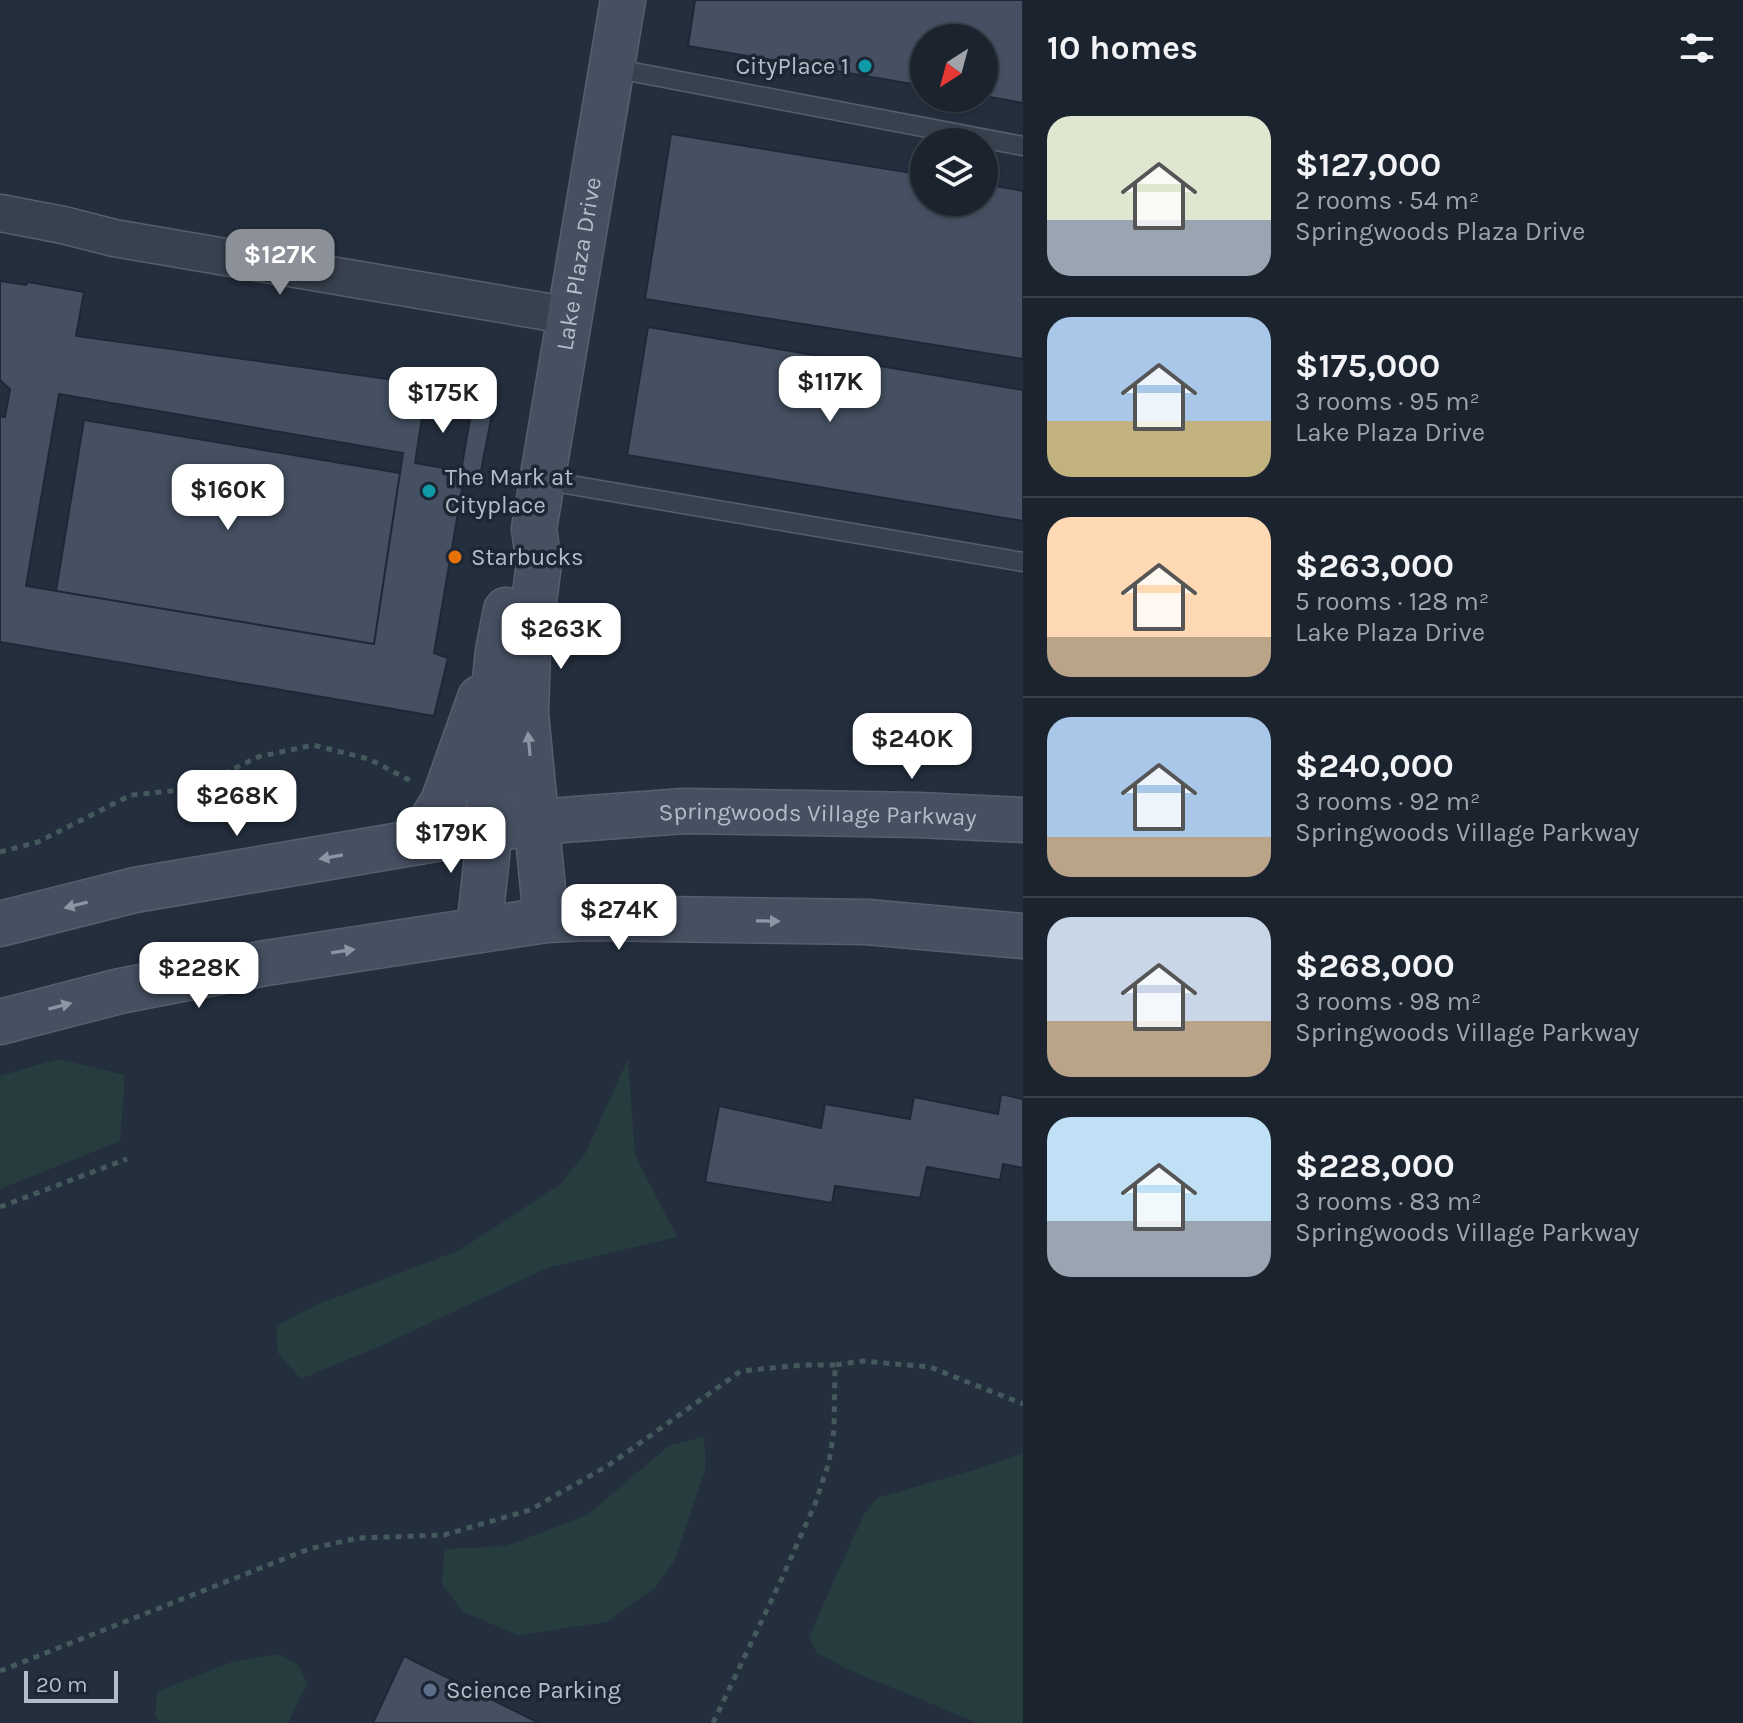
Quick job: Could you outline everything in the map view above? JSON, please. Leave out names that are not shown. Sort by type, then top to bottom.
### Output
[{"type":"main road","name":"Lake Plaza Drive","points":[[546,920],[526,714],[528,646],[539,564],[534,529],[623,0]]},
{"type":"main road","name":"Lake Plaza Drive","points":[[479,930],[490,828],[489,739],[498,651],[516,558],[534,529]]},
{"type":"main road","points":[[418,842],[443,802],[498,651]]},
{"type":"main road","name":"Springwoods Village Parkway","points":[[0,924],[135,890],[536,822],[684,811],[1023,820]]},
{"type":"main road","points":[[0,1022],[120,991],[266,963],[546,920],[867,922],[1023,936]]},
{"type":"street","points":[[0,213],[114,238],[571,316]]},
{"type":"lane","points":[[612,68],[1023,146]]},
{"type":"lane","points":[[542,480],[1023,562]]},
{"type":"path","points":[[0,852],[38,842],[131,795],[192,789],[258,757],[313,745],[369,759],[406,777],[443,802]]},
{"type":"path","points":[[0,1207],[127,1159]]},
{"type":"path","points":[[0,1671],[309,1549],[358,1538],[444,1535],[530,1510],[609,1465],[741,1371],[862,1361],[930,1367],[1023,1404]]},
{"type":"path","points":[[713,1723],[787,1566],[829,1462],[834,1430],[835,1365]]},
{"type":"green space","points":[[58,1059],[125,1075],[120,1141],[0,1189],[0,1076]]},
{"type":"green space","points":[[628,1059],[635,1155],[677,1237],[547,1268],[387,1343],[301,1379],[278,1353],[276,1326],[316,1305],[460,1250],[559,1185],[585,1154]]},
{"type":"green space","points":[[704,1437],[706,1467],[675,1560],[656,1587],[607,1622],[518,1635],[463,1612],[442,1584],[444,1549],[506,1546],[587,1515],[670,1445]]},
{"type":"green space","points":[[1023,1453],[1023,1723],[978,1723],[849,1670],[817,1653],[809,1637],[863,1516],[877,1498]]},
{"type":"green space","points":[[280,1654],[299,1666],[307,1683],[288,1723],[161,1723],[155,1715],[157,1692],[232,1662]]},
{"type":"building","name":"CityPlace 1","points":[[695,0],[1023,0],[1023,103],[998,99],[998,24],[910,24],[910,84],[688,46]]},
{"type":"building","points":[[671,134],[910,173],[910,216],[998,216],[998,187],[1023,191],[1023,359],[645,299]]},
{"type":"building","name":"The Mark at Cityplace","points":[[0,281],[26,285],[28,282],[84,292],[76,336],[496,394],[479,481],[464,478],[434,653],[448,658],[434,716],[0,642],[0,416],[5,417],[10,389],[0,380]],"holes":[[[59,394],[403,453],[374,644],[26,586]]]},
{"type":"building","points":[[648,327],[1023,390],[1023,521],[627,455]]},
{"type":"building","points":[[425,399],[472,407],[461,471],[415,463]]},
{"type":"building","points":[[84,420],[400,473],[374,644],[56,591]]},
{"type":"building","points":[[1001,1094],[1023,1099],[1023,1168],[1003,1164],[1000,1180],[927,1167],[920,1198],[835,1186],[832,1203],[705,1182],[719,1106],[821,1128],[825,1104],[910,1119],[914,1097],[998,1114]]},
{"type":"building","name":"Science Parking","points":[[404,1656],[539,1723],[373,1723]]},
{"type":"place","name":"CityPlace 1","points":[[865,66]]},
{"type":"place","name":"The Mark at Cityplace","points":[[429,491]]},
{"type":"place","name":"Starbucks","points":[[455,557]]},
{"type":"place","name":"Science Parking","points":[[430,1690]]}]
